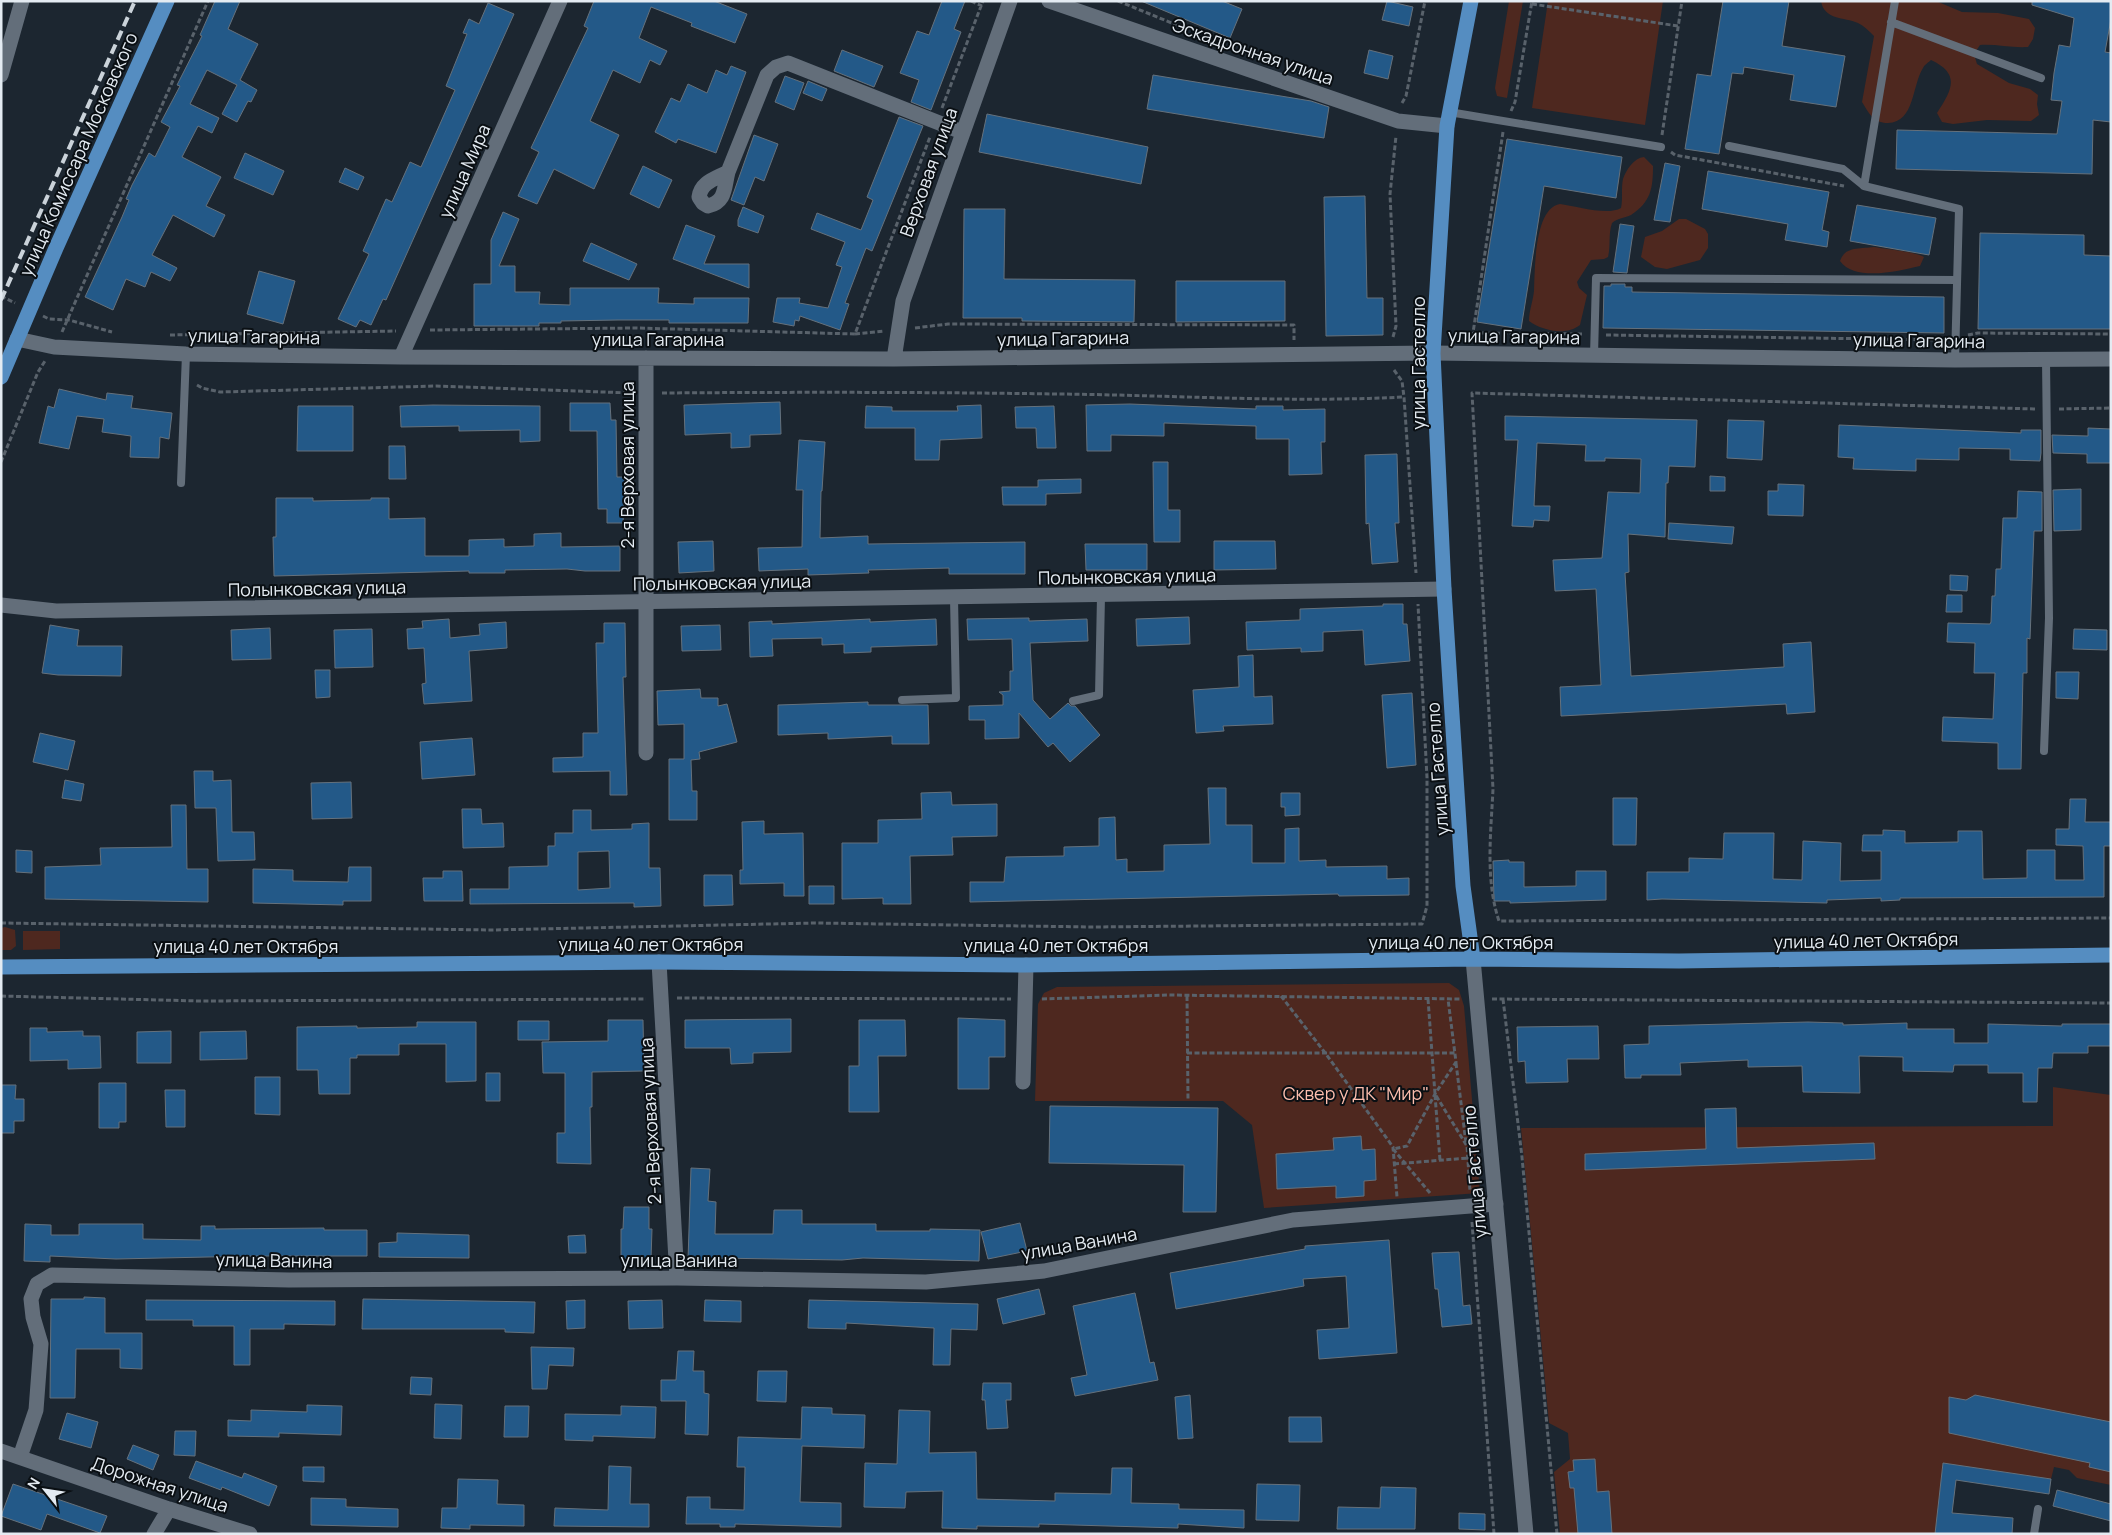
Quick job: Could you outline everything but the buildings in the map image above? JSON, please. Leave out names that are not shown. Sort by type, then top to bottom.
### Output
[{"type":"main road","name":"улица Комиссара Московского","points":[[1,377],[166,1]]},
{"type":"main road","name":"улица Гастелло","points":[[1471,1],[1448,119],[1433,353],[1444,589],[1463,886],[1473,959]]},
{"type":"main road","name":"улица 40 лет Октября","points":[[1,966],[658,962],[1026,965],[1473,959],[1679,961],[2111,955]]},
{"type":"street","points":[[1,74],[22,1]]},
{"type":"street","name":"улица Мира","points":[[401,357],[560,1]]},
{"type":"street","name":"Верховая улица","points":[[894,359],[903,301],[1010,1]]},
{"type":"street","name":"Эскадронная улица","points":[[1049,1],[1398,121],[1448,119]]},
{"type":"street","points":[[728,172],[766,75],[776,67],[788,62],[962,132]]},
{"type":"street","name":"улица Гагарина","points":[[17,339],[54,347],[186,354],[401,357],[894,359],[1433,353],[1954,360],[2111,359]]},
{"type":"street","name":"2-я Верховая улица","points":[[646,358],[646,753]]},
{"type":"street","name":"Полынковская улица","points":[[1,605],[56,611],[1101,596],[1444,589]]},
{"type":"street","name":"улица Гастелло","points":[[1473,959],[1526,1534]]},
{"type":"street","name":"2-я Верховая улица","points":[[658,962],[662,999],[677,1278]]},
{"type":"street","points":[[1024,1082],[1026,965]]},
{"type":"street","name":"улица Ванина","points":[[20,1457],[36,1410],[42,1344],[33,1317],[31,1300],[37,1284],[52,1275],[289,1280],[677,1278],[936,1281],[1044,1271],[1293,1220],[1496,1204]]},
{"type":"street","name":"Дорожная улица","points":[[1,1451],[169,1509],[250,1534]]},
{"type":"street","points":[[154,1534],[169,1509]]},
{"type":"lane","points":[[1864,186],[1895,1]]},
{"type":"lane","points":[[1891,22],[2042,78]]},
{"type":"lane","points":[[1448,119],[1661,146]]},
{"type":"lane","points":[[1729,146],[1843,169],[1864,186],[1960,209],[1954,360]]},
{"type":"lane","points":[[1594,356],[1596,278],[1957,280]]},
{"type":"lane","points":[[181,483],[186,354]]},
{"type":"lane","points":[[2044,751],[2049,618],[2046,360]]},
{"type":"lane","points":[[1073,701],[1099,695],[1101,596]]},
{"type":"lane","points":[[902,700],[956,698],[954,598]]},
{"type":"lane","points":[[2034,1534],[2038,1509]]},
{"type":"path","points":[[1,462],[38,372],[69,320],[208,1]]},
{"type":"path","points":[[971,1],[982,6]]},
{"type":"path","points":[[855,334],[983,1]]},
{"type":"path","points":[[1402,103],[1406,96],[1425,1]]},
{"type":"path","points":[[1682,1],[1661,146],[1675,155],[1842,186],[1864,186]]},
{"type":"path","points":[[1532,4],[1678,26]]},
{"type":"path","points":[[1392,344],[1396,326],[1390,194],[1398,121]]},
{"type":"path","points":[[69,320],[114,332]]},
{"type":"path","points":[[167,335],[637,328],[855,334],[948,324],[1294,325],[1294,341],[1304,342]]},
{"type":"path","points":[[1,924],[490,930],[815,923],[1092,927],[1422,924],[1427,906],[1427,778],[1404,397],[1402,381],[1393,368]]},
{"type":"path","points":[[194,383],[202,388],[220,392],[436,386],[646,393],[1047,394],[1301,400],[1404,397]]},
{"type":"path","points":[[2111,408],[2047,409],[1472,393],[1493,789],[1490,850],[1492,900],[1499,921],[2111,918]]},
{"type":"path","points":[[1,996],[200,1001],[1025,999],[1281,996],[1428,999],[2111,1003]]},
{"type":"path","points":[[1187,996],[1188,1100]]},
{"type":"path","points":[[1281,996],[1326,1054],[1393,1149],[1444,1208]]},
{"type":"path","points":[[1428,999],[1440,1160]]},
{"type":"path","points":[[1448,999],[1467,1146],[1494,1534]]},
{"type":"path","points":[[1503,999],[1522,1157],[1557,1534]]},
{"type":"path","points":[[1187,1053],[1455,1053]]},
{"type":"path","points":[[1393,1149],[1407,1146],[1435,1094],[1456,1062]]},
{"type":"path","points":[[1435,1094],[1467,1146]]},
{"type":"path","points":[[1393,1149],[1398,1212]]},
{"type":"path","points":[[1394,1164],[1468,1158]]},
{"type":"green space","points":[[1509,1],[1523,1],[1507,98],[1497,96],[1495,88]]},
{"type":"green space","points":[[1548,1],[1663,1],[1645,125],[1532,108]]},
{"type":"green space","points":[[1821,1],[1936,1],[1962,12],[1998,13],[2029,19],[2035,28],[2033,39],[2028,47],[1980,45],[1974,54],[1977,64],[2009,83],[2030,89],[2038,95],[2039,115],[2031,121],[1987,120],[1953,124],[1942,122],[1937,113],[1950,90],[1950,77],[1947,71],[1931,60],[1924,66],[1919,75],[1908,110],[1903,116],[1897,121],[1888,123],[1875,119],[1862,102],[1874,36],[1858,23],[1830,15],[1826,12]]},
{"type":"green space","points":[[1644,157],[1653,166],[1650,194],[1638,210],[1612,223],[1608,257],[1591,260],[1577,282],[1579,288],[1587,295],[1580,325],[1568,330],[1555,331],[1548,330],[1529,321],[1534,291],[1538,241],[1545,216],[1551,208],[1560,204],[1600,211],[1621,208],[1624,176],[1634,162]]},
{"type":"green space","points":[[1679,219],[1686,219],[1705,229],[1708,234],[1708,248],[1700,260],[1667,269],[1655,267],[1641,257],[1645,237],[1662,231]]},
{"type":"green space","points":[[1874,247],[1908,252],[1924,257],[1920,266],[1878,273],[1856,271],[1840,261],[1842,256],[1849,251],[1858,248]]},
{"type":"green space","points":[[5,927],[15,930],[16,946],[11,950],[1,950],[1,928]]},
{"type":"green space","points":[[23,931],[60,931],[60,949],[23,950]]},
{"type":"green space","name":"Сквер у ДК \"Мир\"","points":[[1449,983],[1459,990],[1464,1006],[1480,1193],[1264,1208],[1252,1125],[1223,1101],[1035,1101],[1038,1004],[1044,993],[1057,987]]},
{"type":"green space","points":[[2053,1087],[2111,1095],[2111,1485],[2077,1478],[2069,1470],[2054,1467],[2051,1479],[1943,1463],[1935,1534],[1560,1534],[1554,1472],[1570,1459],[1568,1433],[1549,1423],[1521,1128],[2053,1126]]},
{"type":"railway","points":[[1,300],[135,1]]}]
